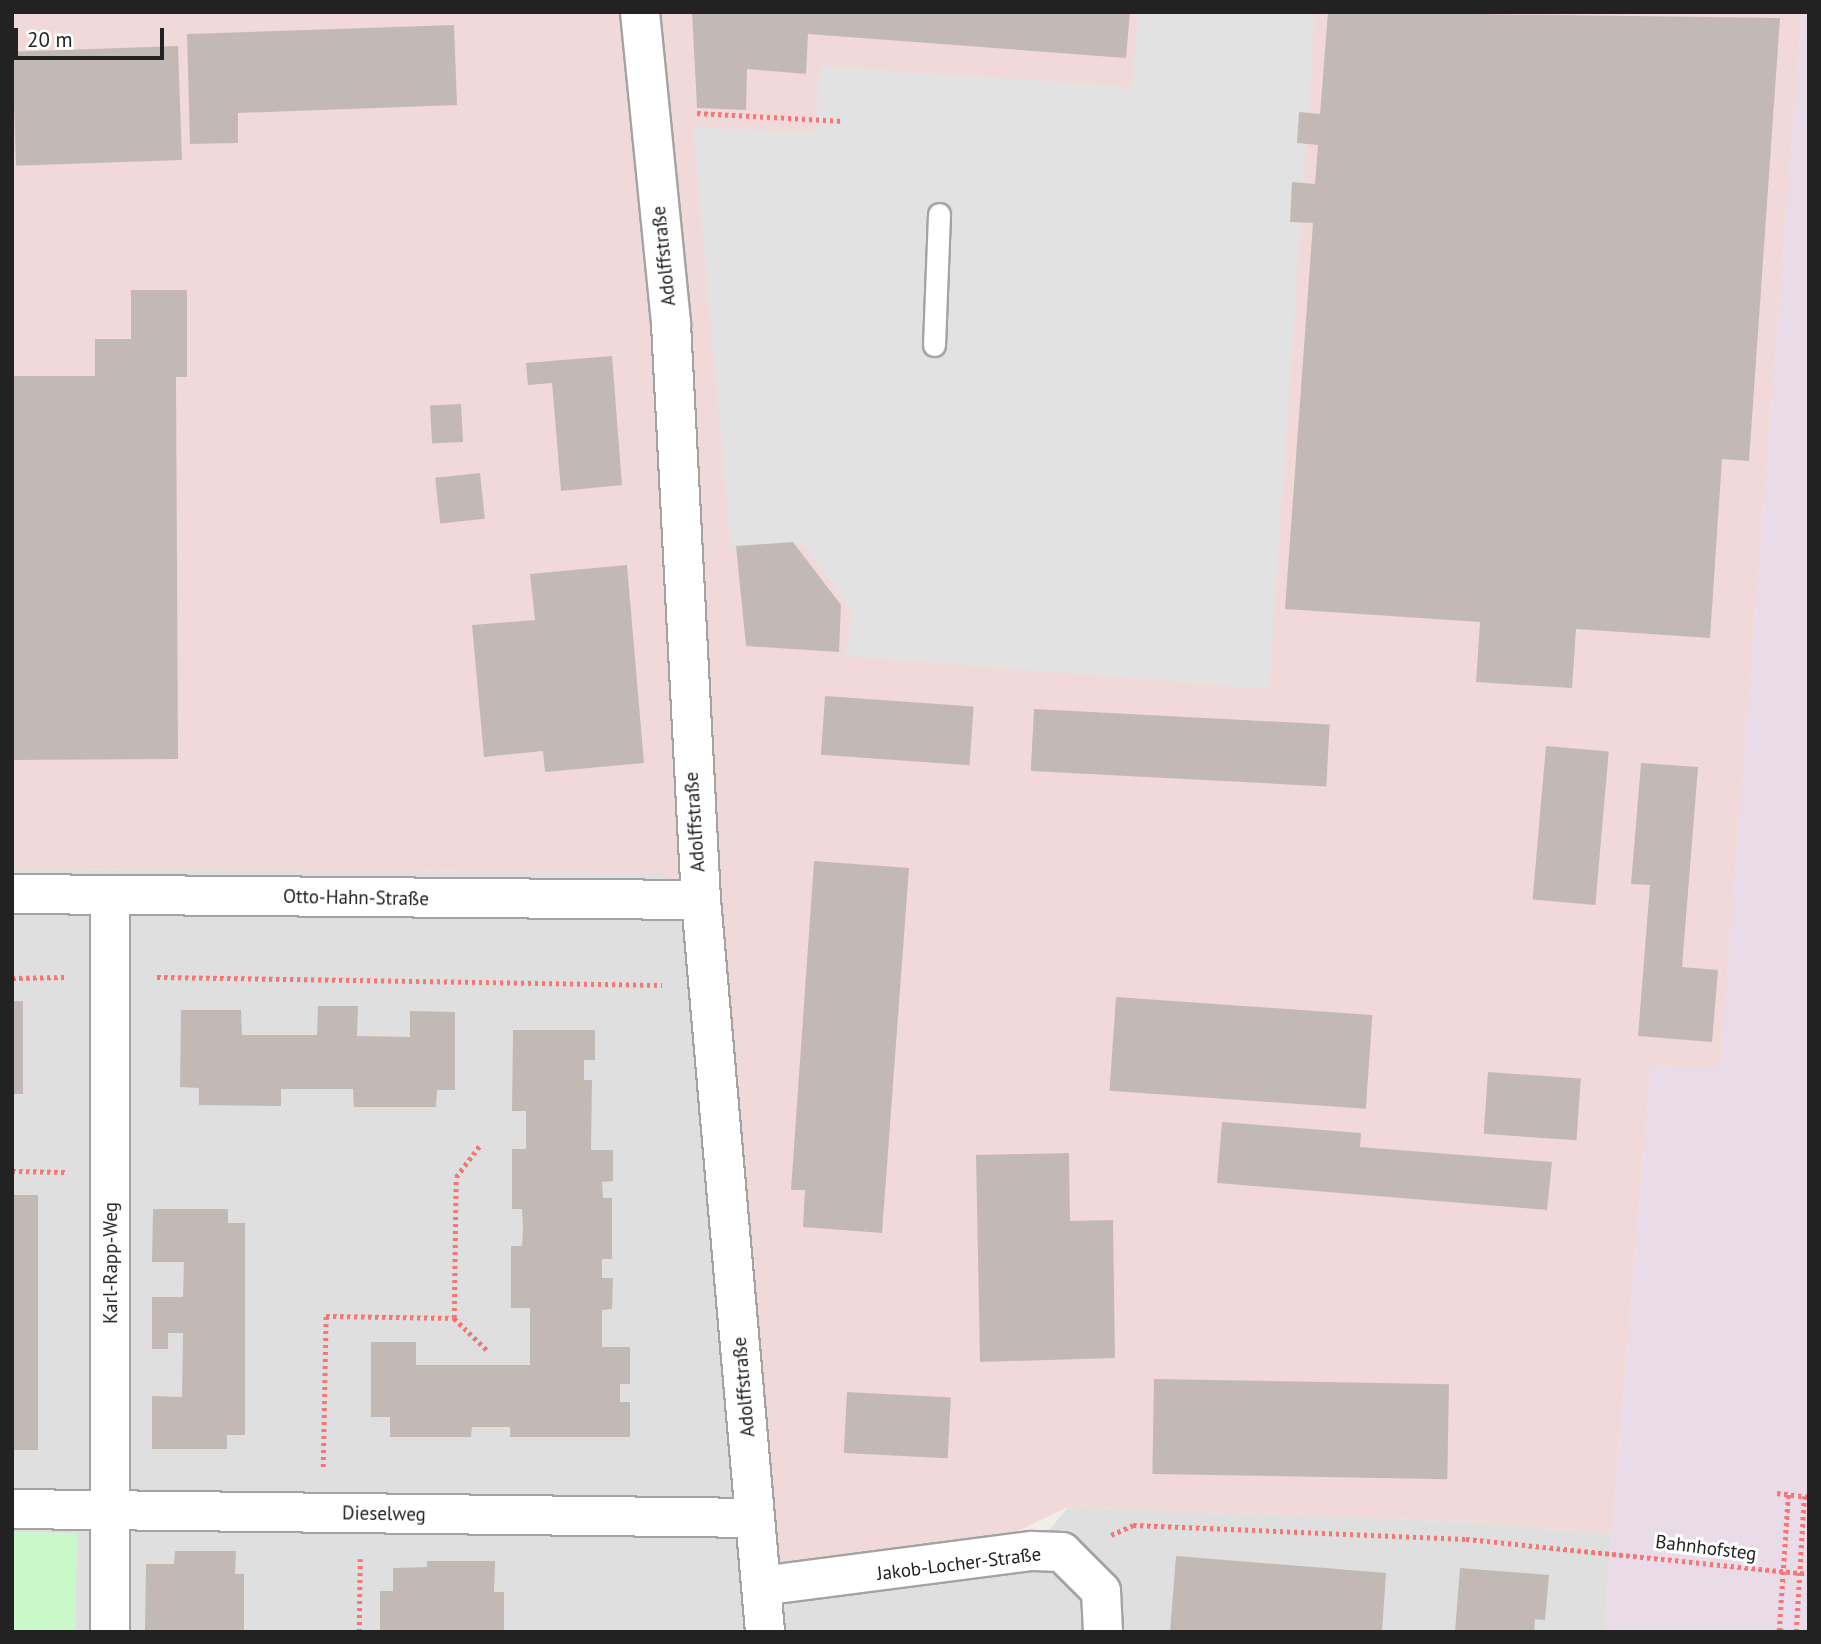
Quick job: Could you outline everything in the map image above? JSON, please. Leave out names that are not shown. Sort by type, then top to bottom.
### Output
[{"type":"street","name":"Adolffstraße","points":[[640,12],[671,324],[701,900],[765,1632]]},
{"type":"street","name":"Otto-Hahn-Straße","points":[[12,894],[701,900]]},
{"type":"street","name":"Karl-Rapp-Weg","points":[[110,895],[110,1632]]},
{"type":"street","name":"Dieselweg","points":[[12,1509],[755,1518]]},
{"type":"street","name":"Jakob-Locher-Straße","points":[[761,1586],[1032,1550],[1062,1552],[1101,1591],[1103,1632]]},
{"type":"lane","points":[[934,345],[939,214]]},
{"type":"path","points":[[649,110],[843,121]]},
{"type":"path","points":[[12,978],[111,976],[485,985],[708,981]]},
{"type":"path","points":[[454,1318],[456,1177],[479,1146]]},
{"type":"path","points":[[12,1171],[73,1172]]},
{"type":"path","points":[[322,1513],[326,1316],[454,1318],[487,1350]]},
{"type":"path","points":[[1777,1493],[1807,1496],[1796,1632]]},
{"type":"path","points":[[1784,1632],[1779,1631],[1788,1494]]},
{"type":"path","points":[[359,1632],[363,1514]]},
{"type":"path","name":"Bahnhofsteg","points":[[1062,1552],[1133,1525],[1601,1550],[1809,1574]]},
{"type":"shaded area","points":[[12,12],[1802,12],[1720,1069],[1651,1066],[1612,1534],[1473,1522],[1068,1507],[949,1564],[761,1586],[683,890],[664,873],[12,869]]},
{"type":"shaded area","points":[[1138,12],[1315,12],[1269,689],[845,656],[852,611],[803,544],[731,547],[693,127],[814,133],[820,66],[1132,87]]},
{"type":"shaded area","points":[[1802,12],[1809,12],[1809,1632],[1604,1632],[1651,1066],[1720,1068]]},
{"type":"shaded area","points":[[12,869],[664,873],[683,890],[753,1496],[1032,1551],[1068,1507],[1473,1522],[1612,1534],[1604,1632],[12,1632]]},
{"type":"green space","points":[[12,1532],[77,1533],[75,1632],[12,1632]]},
{"type":"building","points":[[692,12],[1130,12],[1126,58],[808,34],[806,74],[747,69],[746,110],[697,108]]},
{"type":"building","points":[[1328,12],[1780,18],[1749,461],[1722,459],[1710,638],[1576,629],[1572,688],[1476,682],[1480,622],[1285,609],[1313,223],[1290,222],[1292,182],[1315,184],[1318,145],[1297,143],[1299,112],[1320,114]]},
{"type":"building","points":[[454,25],[457,105],[238,113],[238,143],[190,144],[187,34]]},
{"type":"building","points":[[178,46],[182,160],[16,166],[12,52]]},
{"type":"building","points":[[131,290],[187,290],[187,377],[176,377],[178,759],[12,760],[12,376],[95,376],[95,339],[131,339]]},
{"type":"building","points":[[612,356],[622,485],[561,491],[552,383],[528,385],[526,363]]},
{"type":"building","points":[[461,404],[463,442],[432,444],[430,406]]},
{"type":"building","points":[[480,473],[485,519],[440,523],[435,478]]},
{"type":"building","points":[[793,542],[841,605],[839,652],[746,646],[736,546]]},
{"type":"building","points":[[627,565],[644,763],[545,772],[543,751],[484,757],[472,625],[535,620],[530,574]]},
{"type":"building","points":[[825,696],[974,706],[970,765],[821,755]]},
{"type":"building","points":[[1034,709],[1330,724],[1326,786],[1031,771]]},
{"type":"building","points":[[1546,746],[1609,751],[1595,905],[1533,899]]},
{"type":"building","points":[[1641,763],[1698,767],[1682,967],[1718,970],[1712,1042],[1638,1036],[1650,885],[1631,884]]},
{"type":"building","points":[[814,861],[909,868],[882,1233],[803,1227],[805,1190],[791,1190]]},
{"type":"building","points":[[1116,997],[1372,1015],[1366,1109],[1109,1091]]},
{"type":"building","points":[[12,1001],[23,1001],[23,1094],[12,1094]]},
{"type":"building","points":[[318,1006],[358,1006],[357,1036],[410,1037],[410,1011],[455,1012],[455,1090],[437,1090],[436,1107],[354,1107],[353,1089],[281,1089],[281,1106],[199,1105],[199,1088],[180,1087],[181,1010],[241,1010],[242,1035],[317,1035]]},
{"type":"building","points":[[513,1030],[595,1030],[595,1060],[584,1060],[584,1080],[592,1080],[591,1150],[613,1150],[613,1181],[602,1182],[603,1198],[612,1198],[612,1259],[602,1259],[602,1278],[613,1278],[612,1309],[602,1310],[602,1347],[630,1347],[630,1384],[620,1384],[620,1402],[630,1402],[630,1437],[510,1437],[510,1427],[472,1427],[471,1437],[390,1437],[390,1417],[371,1417],[371,1342],[416,1342],[416,1365],[530,1365],[530,1308],[511,1308],[511,1246],[522,1246],[523,1229],[522,1209],[512,1209],[512,1149],[526,1149],[526,1111],[512,1111]]},
{"type":"building","points":[[1488,1072],[1581,1078],[1576,1140],[1484,1134]]},
{"type":"building","points":[[1222,1122],[1361,1133],[1360,1147],[1552,1162],[1547,1210],[1217,1183]]},
{"type":"building","points":[[1069,1153],[1070,1221],[1113,1220],[1115,1358],[980,1362],[976,1155]]},
{"type":"building","points":[[12,1195],[38,1195],[38,1450],[12,1450]]},
{"type":"building","points":[[153,1209],[228,1209],[228,1223],[245,1223],[245,1435],[227,1435],[227,1449],[152,1449],[152,1396],[182,1397],[183,1333],[168,1333],[168,1349],[152,1349],[152,1297],[183,1297],[184,1262],[152,1262]]},
{"type":"building","points":[[1154,1379],[1449,1384],[1447,1479],[1152,1474]]},
{"type":"building","points":[[847,1392],[951,1397],[948,1458],[844,1453]]},
{"type":"building","points":[[175,1551],[236,1551],[235,1574],[244,1574],[244,1632],[145,1632],[146,1564],[174,1564]]},
{"type":"building","points":[[1176,1556],[1386,1573],[1382,1632],[1170,1632]]},
{"type":"building","points":[[427,1561],[495,1561],[494,1592],[504,1592],[504,1632],[380,1632],[380,1591],[393,1591],[393,1568],[427,1567]]},
{"type":"building","points":[[1460,1568],[1549,1575],[1545,1620],[1535,1619],[1534,1632],[1455,1632]]}]
